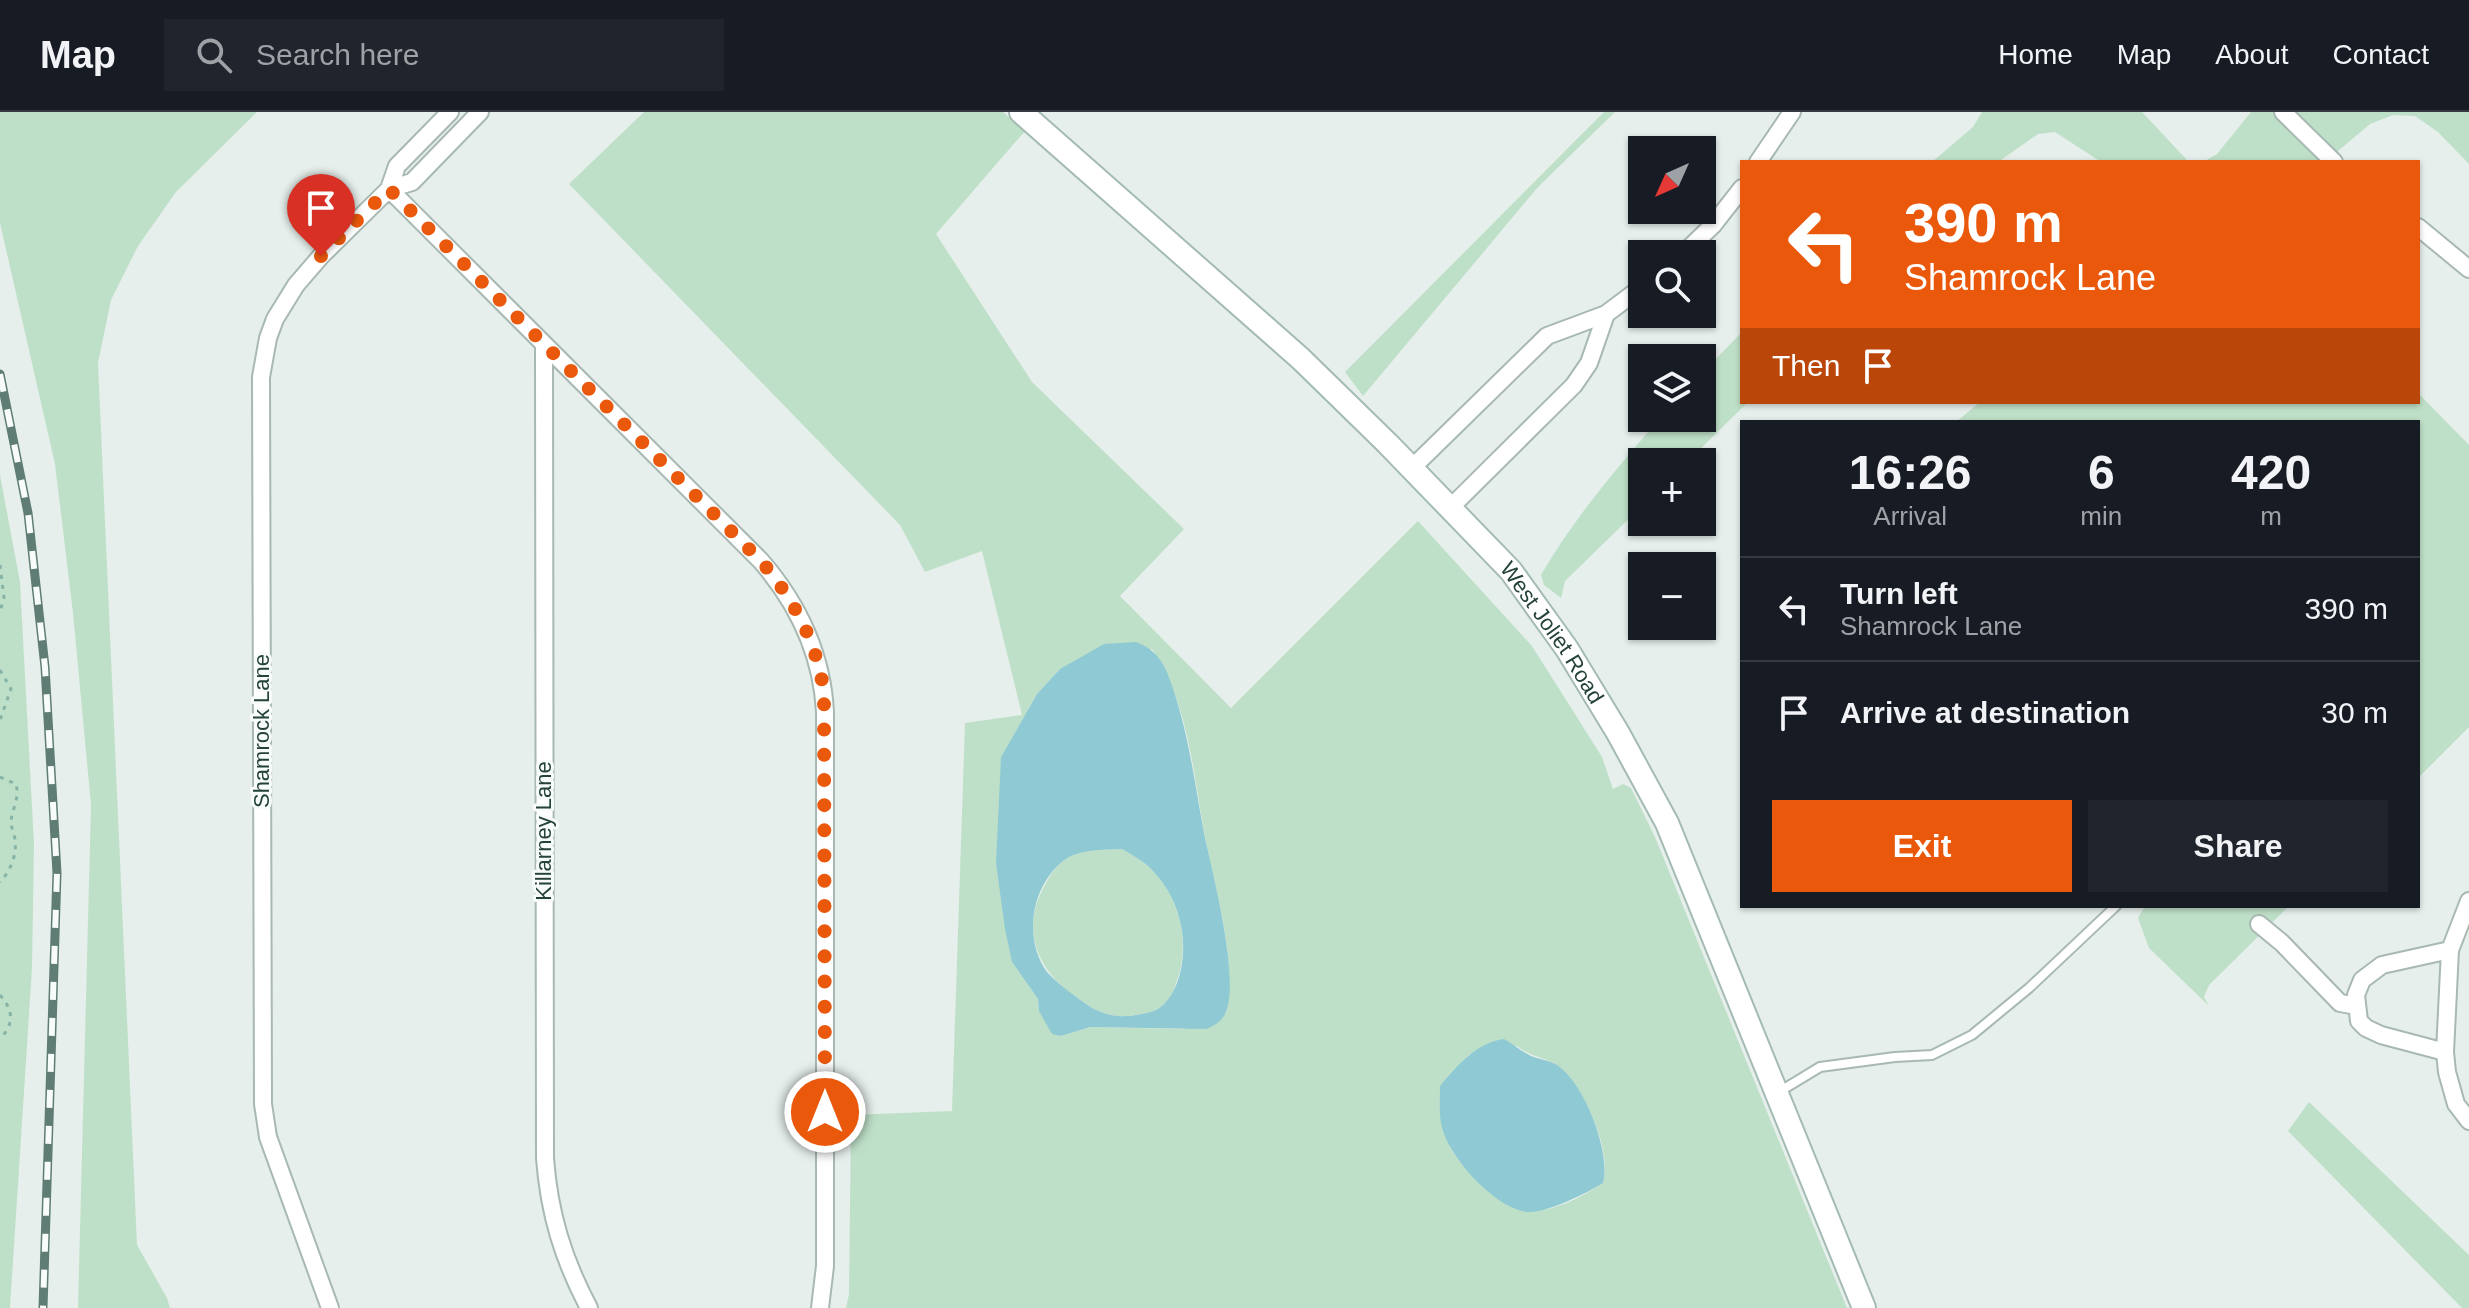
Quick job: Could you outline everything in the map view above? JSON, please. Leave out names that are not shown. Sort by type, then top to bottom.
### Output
[{"type":"main road","name":"West Joliet Road","points":[[1021,112],[1301,359],[1412,468],[1511,571],[1567,649],[1667,823],[1864,1308]]},
{"type":"street","name":"Shamrock Lane","points":[[330,1308],[268,1137],[263,1104],[261,377],[275,319],[296,285],[389,189],[397,166],[450,112]]},
{"type":"street","points":[[1759,160],[1792,112]]},
{"type":"street","points":[[2283,112],[2332,160]]},
{"type":"street","name":"Shamrock Lane","points":[[389,189],[412,182],[473,114]]},
{"type":"street","points":[[389,189],[761,561],[796,609],[817,658],[825,712],[825,1266],[820,1308]]},
{"type":"street","points":[[1697,240],[1740,191]]},
{"type":"street","points":[[2420,229],[2469,269]]},
{"type":"street","points":[[1412,468],[1539,342],[1573,325],[1606,314],[1628,298]]},
{"type":"street","points":[[1451,507],[1574,385],[1589,363],[1606,314]]},
{"type":"street","name":"Killarney Lane","points":[[544,346],[545,1158],[557,1234],[564,1257],[589,1308]]},
{"type":"street","points":[[2469,901],[2450,950],[2445,1052],[2456,1104],[2469,1121]]},
{"type":"street","points":[[2259,924],[2282,943],[2340,1003],[2357,1006]]},
{"type":"street","points":[[2445,1052],[2366,1028],[2359,1021],[2356,995],[2362,980],[2382,965],[2450,950]]},
{"type":"lane","points":[[1776,1093],[1820,1067],[1932,1055],[1972,1035],[2029,988],[2114,908]]},
{"type":"path","points":[[0,565],[4,598],[0,612]]},
{"type":"path","points":[[0,670],[11,689],[0,720]]},
{"type":"path","points":[[0,777],[16,784],[18,792],[11,822],[16,843],[8,874],[0,882]]},
{"type":"path","points":[[0,995],[12,1015],[11,1024],[0,1039]]},
{"type":"green space","points":[[0,112],[257,112],[176,192],[138,246],[111,300],[98,363],[137,1245],[170,1308],[78,1308],[91,805],[55,464],[0,223]]},
{"type":"green space","points":[[644,112],[1003,112],[1025,131],[936,234],[1032,382],[1184,529],[1120,596],[1231,708],[1418,521],[1532,646],[1602,757],[1613,789],[1623,784],[1631,788],[1655,837],[1847,1308],[846,1308],[849,1294],[851,1115],[952,1111],[965,723],[1022,715],[982,551],[925,572],[900,525],[569,184]],"holes":[[[1152,649],[1174,692],[1188,740],[1227,947],[1229,991],[1226,1013],[1184,1029],[1090,1027],[1061,1036],[1039,1011],[1038,999],[1012,962],[1001,757],[1037,694],[1060,669]],[[1517,1046],[1556,1065],[1566,1075],[1593,1119],[1604,1153],[1603,1183],[1553,1208],[1523,1209],[1493,1194],[1458,1160],[1446,1132],[1441,1086],[1469,1055]]]},
{"type":"green space","points":[[1604,112],[1615,112],[1538,187],[1363,396],[1345,372]]},
{"type":"green space","points":[[1982,112],[2142,112],[2187,160],[2098,160],[2055,132],[2038,134],[2001,160],[1934,160],[1973,127]]},
{"type":"green space","points":[[2251,112],[2469,112],[2469,164],[2438,132],[2415,116],[2393,115],[2370,124],[2327,160],[2206,160],[2217,154]]},
{"type":"green space","points":[[1740,334],[1740,404],[1746,404],[1701,448],[1635,448],[1648,432],[1716,432],[1716,359]]},
{"type":"green space","points":[[2420,395],[2469,445],[2469,727],[2420,776],[2420,420],[1958,420],[1978,404],[2420,404]]},
{"type":"green space","points":[[1628,456],[1628,520],[1565,581],[1561,598],[1544,585],[1541,575],[1567,533]]},
{"type":"green space","points":[[0,475],[20,582],[34,844],[32,968],[10,1308],[0,1308]]},
{"type":"green space","points":[[1122,849],[1145,864],[1162,882],[1176,909],[1183,939],[1180,969],[1168,1000],[1154,1011],[1123,1016],[1106,1014],[1079,1000],[1051,975],[1037,950],[1033,921],[1044,887],[1063,861],[1084,852]]},
{"type":"green space","points":[[2144,908],[2287,908],[2209,985],[2204,997],[2209,1006],[2149,948],[2138,918]]},
{"type":"green space","points":[[2309,1102],[2469,1255],[2469,1308],[2462,1308],[2288,1131]]},
{"type":"water","points":[[1136,642],[1154,653],[1166,670],[1180,711],[1219,902],[1230,978],[1225,1014],[1206,1029],[1090,1027],[1061,1036],[1052,1034],[1039,1011],[1038,999],[1012,962],[996,863],[1001,757],[1037,694],[1060,669],[1104,644]],"holes":[[[1122,849],[1142,861],[1162,882],[1176,909],[1183,939],[1181,969],[1165,1003],[1154,1011],[1123,1016],[1095,1009],[1053,979],[1039,959],[1033,929],[1034,914],[1044,885],[1063,861],[1076,854]]]},
{"type":"water","points":[[1504,1039],[1565,1072],[1585,1100],[1603,1154],[1603,1183],[1567,1202],[1536,1211],[1515,1209],[1487,1191],[1452,1150],[1441,1123],[1440,1086],[1476,1050]]},
{"type":"railway","points":[[0,374],[28,513],[45,667],[57,873],[43,1308]]},
{"type":"route","points":[[321,256],[389,189],[761,561],[796,609],[817,658],[824,693],[825,1112]]}]
